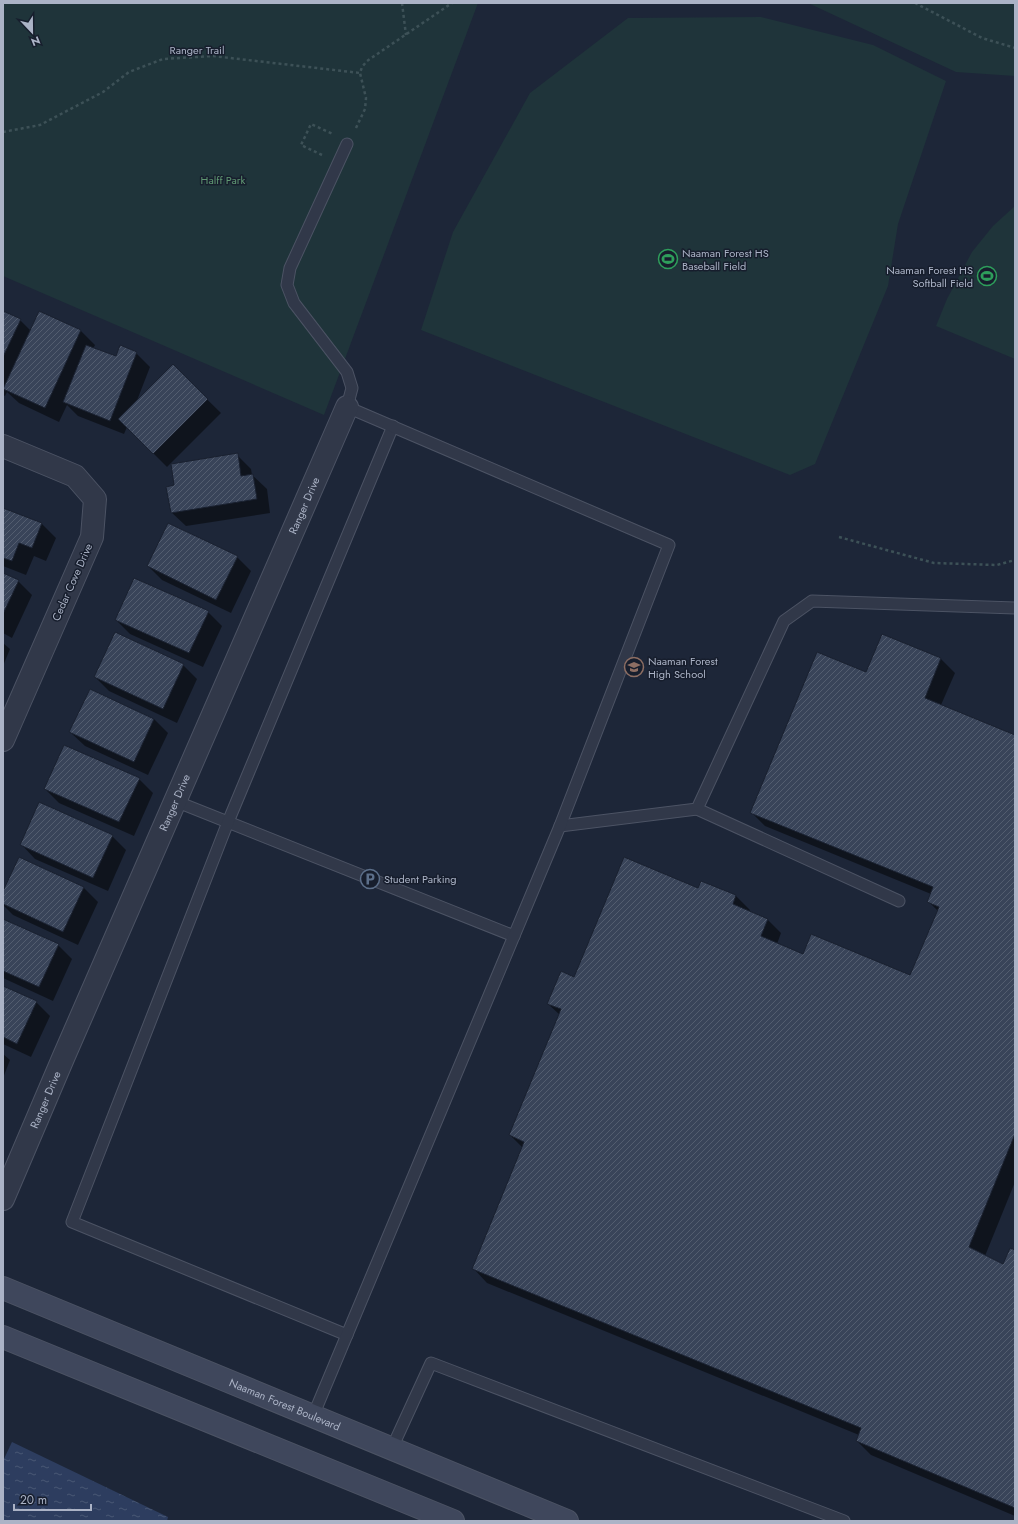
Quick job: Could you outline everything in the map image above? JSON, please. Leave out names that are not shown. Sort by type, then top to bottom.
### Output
[{"type":"main road","name":"Naaman Forest Boulevard","points":[[3,1288],[567,1521]]},
{"type":"main road","points":[[3,1337],[453,1521]]},
{"type":"street","name":"Ranger Drive","points":[[3,1199],[347,407]]},
{"type":"street","name":"Cedar Cove Drive","points":[[3,446],[75,476],[96,499],[92,537],[3,740]]},
{"type":"lane","points":[[313,1416],[560,826],[669,545],[347,407],[352,388],[347,372],[294,303],[287,285],[290,268],[348,143]]},
{"type":"lane","points":[[347,1335],[72,1222],[228,822],[393,426]]},
{"type":"lane","points":[[698,809],[784,621],[812,601],[1015,608]]},
{"type":"lane","points":[[175,801],[514,936]]},
{"type":"lane","points":[[560,826],[698,809],[899,901]]},
{"type":"lane","points":[[392,1448],[431,1363],[844,1521]]},
{"type":"path","points":[[402,3],[406,35]]},
{"type":"path","points":[[324,156],[300,145],[311,124],[348,143],[365,109],[366,98],[360,73],[362,67],[367,61],[452,3]]},
{"type":"path","points":[[915,3],[982,38],[1015,48]]},
{"type":"path","name":"Ranger Trail","points":[[3,132],[40,125],[103,92],[129,72],[163,59],[214,56],[360,73]]},
{"type":"path","points":[[839,537],[934,563],[997,565],[1015,560]]},
{"type":"green space","name":"Halff Park","points":[[3,3],[478,3],[324,415],[3,276]]},
{"type":"green space","points":[[808,3],[1015,3],[1015,76],[956,72]]},
{"type":"green space","name":"Naaman Forest HS Baseball Field","points":[[761,17],[873,45],[946,81],[898,224],[888,286],[815,464],[790,475],[421,330],[453,232],[530,93],[628,18]]},
{"type":"green space","name":"Naaman Forest HS Softball Field","points":[[1015,206],[1015,359],[936,326],[947,299],[972,252],[993,226]]},
{"type":"water","points":[[12,1442],[168,1517],[167,1521],[3,1521],[3,1461]]},
{"type":"building","points":[[3,311],[21,319],[3,357]]},
{"type":"building","points":[[39,311],[81,330],[45,408],[3,389]]},
{"type":"building","points":[[86,345],[116,356],[120,345],[137,352],[110,421],[63,402]]},
{"type":"building","points":[[173,364],[208,399],[153,454],[118,419]]},
{"type":"building","points":[[238,453],[241,476],[253,474],[257,499],[171,513],[166,487],[174,485],[171,464]]},
{"type":"building","points":[[3,508],[42,523],[32,548],[19,543],[12,561],[3,558]]},
{"type":"building","points":[[168,523],[238,556],[216,600],[147,566]]},
{"type":"building","points":[[3,573],[19,580],[3,614]]},
{"type":"building","points":[[134,578],[209,611],[189,653],[115,620]]},
{"type":"building","points":[[115,632],[184,664],[163,709],[94,677]]},
{"type":"building","points":[[882,634],[941,658],[925,698],[1015,735],[1015,1134],[969,1247],[1003,1264],[1010,1248],[1015,1250],[1015,1508],[856,1441],[861,1428],[472,1269],[524,1142],[509,1135],[561,1009],[547,1004],[561,971],[574,977],[624,857],[698,888],[701,881],[736,895],[733,904],[768,919],[761,936],[803,954],[811,934],[910,975],[939,907],[927,902],[933,887],[750,813],[817,652],[866,672]]},
{"type":"building","points":[[90,689],[154,719],[134,762],[69,732]]},
{"type":"building","points":[[64,745],[140,778],[119,822],[44,789]]},
{"type":"building","points":[[39,802],[113,835],[93,878],[20,845]]},
{"type":"building","points":[[19,857],[84,887],[63,932],[3,904],[3,891]]},
{"type":"building","points":[[3,919],[59,944],[39,987],[3,971]]},
{"type":"building","points":[[3,986],[37,1001],[17,1044],[3,1037]]},
{"type":"place","name":"Naaman Forest HS Baseball Field","points":[[668,259]]},
{"type":"place","name":"Naaman Forest HS Softball Field","points":[[987,276]]},
{"type":"place","name":"Naaman Forest High School","points":[[634,667]]},
{"type":"place","name":"Student Parking","points":[[370,879]]}]
